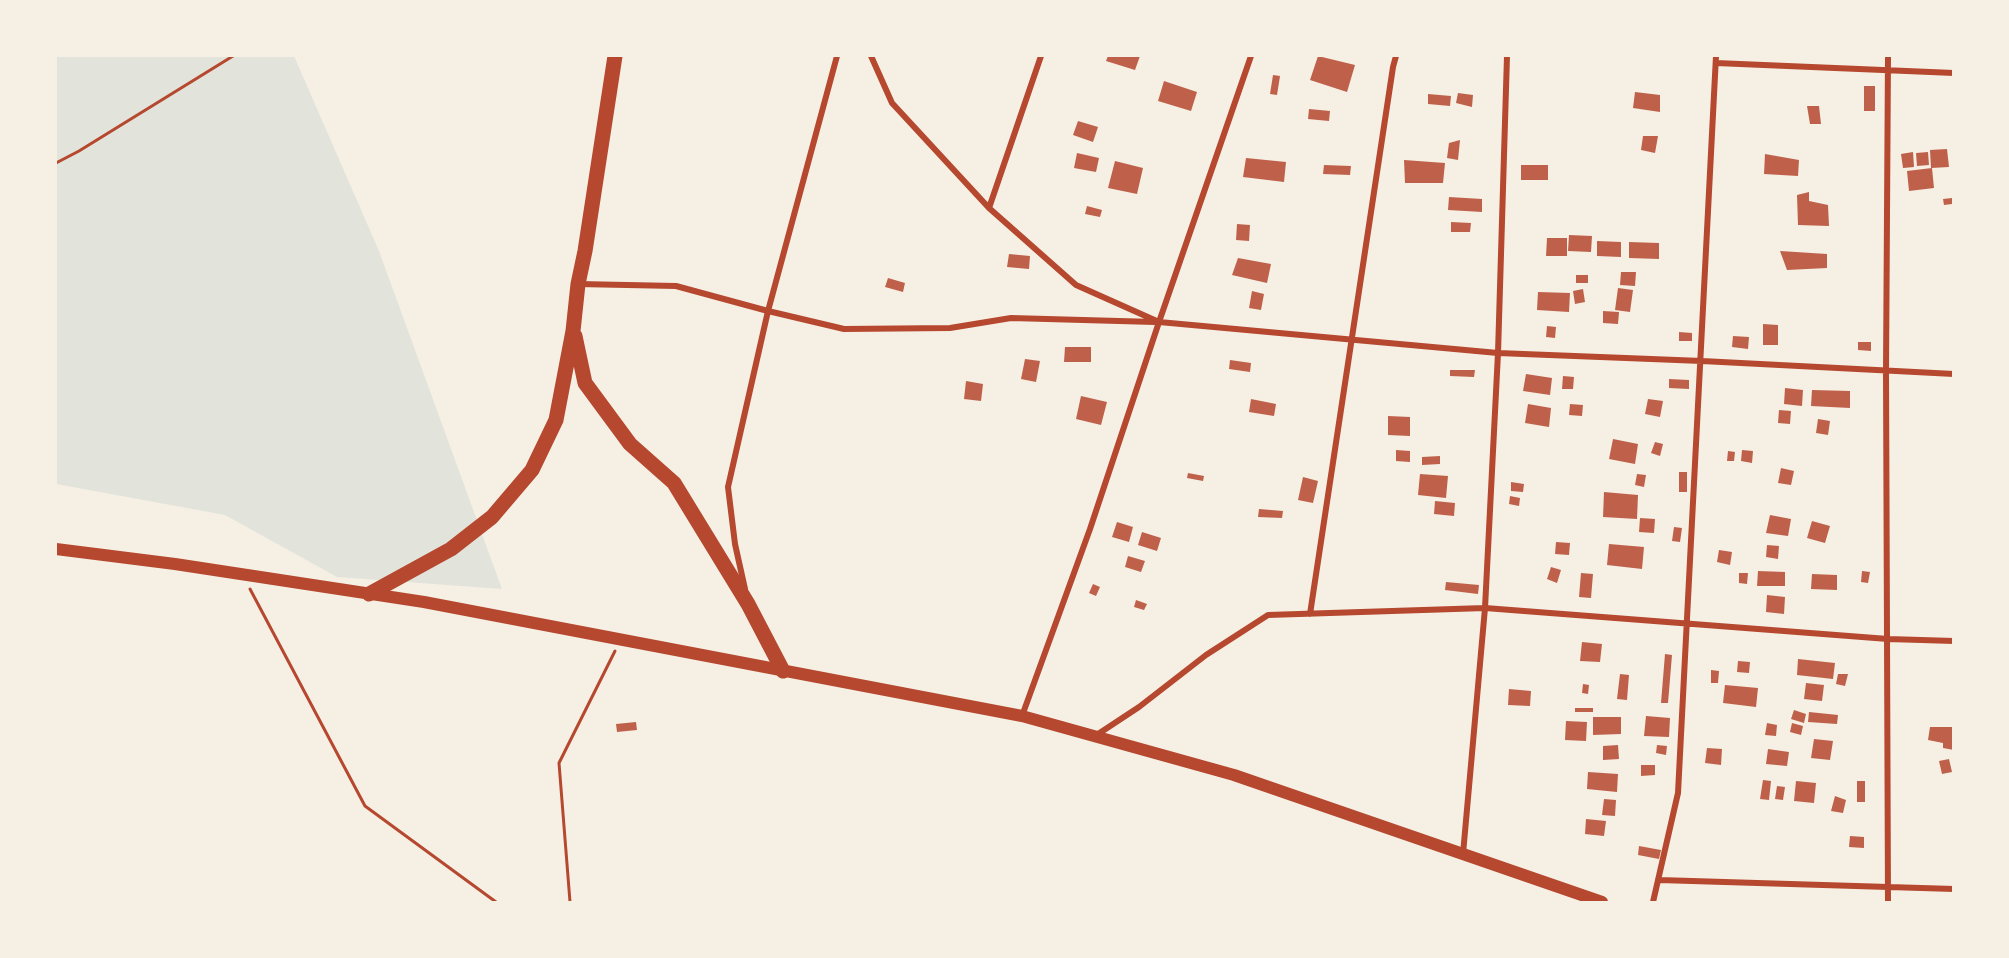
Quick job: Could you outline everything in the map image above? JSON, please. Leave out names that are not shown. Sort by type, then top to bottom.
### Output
[{"type":"main road","points":[[369,594],[451,549],[492,517],[532,470],[556,420],[573,331],[578,284],[615,56]]},
{"type":"main road","points":[[573,331],[585,383],[630,444],[674,483],[748,604],[783,671]]},
{"type":"main road","points":[[56,549],[424,602],[1022,716],[1234,775],[1602,903]]},
{"type":"street","points":[[748,604],[735,544],[728,487],[768,311],[837,56]]},
{"type":"street","points":[[871,56],[892,104],[989,208],[1076,285],[1159,322]]},
{"type":"street","points":[[989,208],[1041,56]]},
{"type":"street","points":[[1022,716],[1090,529],[1251,56]]},
{"type":"street","points":[[1310,614],[1396,56]]},
{"type":"street","points":[[1463,854],[1485,608],[1498,353],[1507,56]]},
{"type":"street","points":[[1888,56],[1886,371],[1888,639],[1886,887],[1888,903]]},
{"type":"street","points":[[1653,903],[1678,793],[1716,59],[1953,73]]},
{"type":"street","points":[[578,284],[676,286],[844,329],[950,328],[1011,318],[1159,322],[1498,353],[1953,374]]},
{"type":"street","points":[[1094,736],[1139,707],[1206,655],[1268,615],[1485,608],[1888,639],[1953,641]]},
{"type":"street","points":[[1659,880],[1953,889]]},
{"type":"path","points":[[56,163],[233,56]]},
{"type":"path","points":[[242,574],[365,806],[496,903]]},
{"type":"path","points":[[570,903],[559,763],[621,640]]},
{"type":"shaded area","points":[[56,56],[294,56],[379,251],[502,589],[337,577],[225,515],[56,484]]},
{"type":"building","points":[[1108,56],[1140,56],[1135,70],[1106,61]]},
{"type":"building","points":[[1318,56],[1355,65],[1347,92],[1310,80]]},
{"type":"building","points":[[1273,75],[1280,76],[1277,95],[1270,94]]},
{"type":"building","points":[[1164,81],[1197,92],[1191,111],[1158,101]]},
{"type":"building","points":[[1864,86],[1875,86],[1875,111],[1864,111]]},
{"type":"building","points":[[1635,92],[1660,95],[1660,112],[1633,108]]},
{"type":"building","points":[[1458,93],[1473,95],[1472,107],[1456,103]]},
{"type":"building","points":[[1428,94],[1451,96],[1450,106],[1428,104]]},
{"type":"building","points":[[1807,106],[1819,106],[1821,124],[1810,124]]},
{"type":"building","points":[[1309,109],[1330,111],[1329,121],[1308,119]]},
{"type":"building","points":[[1078,121],[1098,127],[1093,142],[1073,135]]},
{"type":"building","points":[[1643,136],[1658,136],[1655,153],[1641,150]]},
{"type":"building","points":[[1460,140],[1458,160],[1447,158],[1449,143]]},
{"type":"building","points":[[1947,149],[1949,167],[1931,168],[1930,150]]},
{"type":"building","points":[[1913,152],[1914,167],[1903,168],[1901,154]]},
{"type":"building","points":[[1928,152],[1929,165],[1917,166],[1916,153]]},
{"type":"building","points":[[1077,153],[1099,158],[1096,172],[1074,168]]},
{"type":"building","points":[[1765,154],[1799,160],[1798,176],[1764,174]]},
{"type":"building","points":[[1246,158],[1286,162],[1284,182],[1243,177]]},
{"type":"building","points":[[1404,160],[1445,163],[1443,183],[1405,183]]},
{"type":"building","points":[[1115,161],[1143,168],[1137,194],[1108,188]]},
{"type":"building","points":[[1324,165],[1351,166],[1350,175],[1323,174]]},
{"type":"building","points":[[1521,165],[1548,165],[1548,180],[1521,180]]},
{"type":"building","points":[[1932,168],[1934,188],[1909,191],[1907,171]]},
{"type":"building","points":[[1809,192],[1809,201],[1828,205],[1829,226],[1798,225],[1797,195]]},
{"type":"building","points":[[1449,197],[1482,199],[1482,212],[1448,210]]},
{"type":"building","points":[[1952,198],[1952,204],[1944,205],[1943,199]]},
{"type":"building","points":[[1087,206],[1102,210],[1100,217],[1085,214]]},
{"type":"building","points":[[1451,222],[1471,223],[1470,232],[1451,232]]},
{"type":"building","points":[[1237,224],[1250,225],[1249,241],[1236,240]]},
{"type":"building","points":[[1569,235],[1592,236],[1591,252],[1568,251]]},
{"type":"building","points":[[1547,238],[1567,238],[1567,256],[1546,256]]},
{"type":"building","points":[[1597,241],[1621,242],[1621,257],[1597,256]]},
{"type":"building","points":[[1629,242],[1659,243],[1659,259],[1629,258]]},
{"type":"building","points":[[1780,251],[1827,254],[1827,268],[1787,270]]},
{"type":"building","points":[[1009,254],[1030,256],[1029,269],[1007,267]]},
{"type":"building","points":[[1238,258],[1271,264],[1267,283],[1232,275]]},
{"type":"building","points":[[1621,272],[1636,272],[1635,286],[1620,285]]},
{"type":"building","points":[[1576,275],[1588,275],[1588,283],[1576,283]]},
{"type":"building","points":[[888,278],[905,283],[903,292],[885,287]]},
{"type":"building","points":[[1618,288],[1633,290],[1630,312],[1615,310]]},
{"type":"building","points":[[1583,289],[1585,302],[1575,304],[1573,291]]},
{"type":"building","points":[[1252,291],[1264,294],[1261,310],[1249,308]]},
{"type":"building","points":[[1538,292],[1570,293],[1569,312],[1537,310]]},
{"type":"building","points":[[1603,311],[1619,312],[1618,324],[1603,323]]},
{"type":"building","points":[[1763,324],[1778,325],[1778,345],[1763,345]]},
{"type":"building","points":[[1547,326],[1556,327],[1555,338],[1546,337]]},
{"type":"building","points":[[1679,332],[1692,333],[1692,341],[1679,341]]},
{"type":"building","points":[[1733,336],[1749,337],[1748,349],[1732,347]]},
{"type":"building","points":[[1858,342],[1871,342],[1871,351],[1858,350]]},
{"type":"building","points":[[1065,347],[1091,347],[1091,362],[1064,362]]},
{"type":"building","points":[[1025,359],[1040,361],[1036,382],[1021,379]]},
{"type":"building","points":[[1230,360],[1251,363],[1250,372],[1229,369]]},
{"type":"building","points":[[1450,370],[1475,370],[1474,377],[1450,376]]},
{"type":"building","points":[[1526,374],[1552,378],[1550,395],[1523,391]]},
{"type":"building","points":[[1563,376],[1574,377],[1573,389],[1562,389]]},
{"type":"building","points":[[1669,379],[1689,380],[1689,389],[1669,388]]},
{"type":"building","points":[[966,381],[983,384],[981,401],[964,399]]},
{"type":"building","points":[[1785,388],[1803,390],[1802,406],[1784,404]]},
{"type":"building","points":[[1812,390],[1850,391],[1850,408],[1811,406]]},
{"type":"building","points":[[1081,396],[1107,402],[1101,425],[1076,419]]},
{"type":"building","points":[[1251,399],[1276,404],[1274,416],[1249,412]]},
{"type":"building","points":[[1648,399],[1663,401],[1660,417],[1645,414]]},
{"type":"building","points":[[1528,404],[1551,408],[1549,427],[1525,423]]},
{"type":"building","points":[[1570,404],[1583,405],[1582,416],[1569,415]]},
{"type":"building","points":[[1779,410],[1791,411],[1790,424],[1778,423]]},
{"type":"building","points":[[1388,416],[1410,417],[1410,436],[1388,435]]},
{"type":"building","points":[[1818,419],[1830,421],[1828,435],[1816,433]]},
{"type":"building","points":[[1613,439],[1638,444],[1635,464],[1609,459]]},
{"type":"building","points":[[1655,442],[1663,444],[1660,456],[1651,453]]},
{"type":"building","points":[[1396,450],[1410,451],[1410,462],[1396,461]]},
{"type":"building","points":[[1742,450],[1753,451],[1752,463],[1741,461]]},
{"type":"building","points":[[1728,451],[1735,452],[1734,461],[1727,461]]},
{"type":"building","points":[[1440,456],[1440,464],[1422,465],[1422,457]]},
{"type":"building","points":[[1781,468],[1794,471],[1791,485],[1778,483]]},
{"type":"building","points":[[1679,472],[1687,472],[1687,492],[1679,492]]},
{"type":"building","points":[[1188,473],[1204,476],[1203,481],[1187,478]]},
{"type":"building","points":[[1420,474],[1448,476],[1446,498],[1418,495]]},
{"type":"building","points":[[1637,474],[1646,475],[1644,487],[1635,485]]},
{"type":"building","points":[[1303,477],[1318,481],[1313,503],[1298,500]]},
{"type":"building","points":[[1511,482],[1524,484],[1523,492],[1511,491]]},
{"type":"building","points":[[1604,492],[1638,495],[1637,519],[1603,517]]},
{"type":"building","points":[[1510,496],[1520,498],[1519,506],[1509,504]]},
{"type":"building","points":[[1435,501],[1455,503],[1454,516],[1434,514]]},
{"type":"building","points":[[1259,509],[1283,511],[1282,518],[1258,517]]},
{"type":"building","points":[[1770,515],[1791,519],[1788,536],[1766,533]]},
{"type":"building","points":[[1640,518],[1655,519],[1654,533],[1639,532]]},
{"type":"building","points":[[1812,521],[1830,526],[1825,543],[1807,538]]},
{"type":"building","points":[[1117,522],[1133,527],[1129,542],[1112,537]]},
{"type":"building","points":[[1674,527],[1682,528],[1680,542],[1672,541]]},
{"type":"building","points":[[1142,532],[1161,538],[1157,551],[1138,545]]},
{"type":"building","points":[[1556,542],[1570,543],[1569,555],[1555,554]]},
{"type":"building","points":[[1609,544],[1644,547],[1642,569],[1607,565]]},
{"type":"building","points":[[1767,545],[1779,546],[1778,559],[1766,557]]},
{"type":"building","points":[[1719,550],[1732,552],[1730,565],[1717,562]]},
{"type":"building","points":[[1128,556],[1145,561],[1141,572],[1125,567]]},
{"type":"building","points":[[1551,567],[1561,570],[1557,583],[1547,579]]},
{"type":"building","points":[[1758,571],[1785,572],[1785,586],[1757,586]]},
{"type":"building","points":[[1862,571],[1870,572],[1868,583],[1861,582]]},
{"type":"building","points":[[1581,573],[1593,574],[1591,598],[1579,597]]},
{"type":"building","points":[[1739,573],[1748,573],[1747,584],[1739,583]]},
{"type":"building","points":[[1812,574],[1837,575],[1837,590],[1811,589]]},
{"type":"building","points":[[1446,582],[1479,585],[1478,594],[1445,590]]},
{"type":"building","points":[[1093,584],[1100,587],[1096,596],[1089,593]]},
{"type":"building","points":[[1767,595],[1785,597],[1784,614],[1766,612]]},
{"type":"building","points":[[1136,600],[1147,604],[1144,610],[1134,607]]},
{"type":"building","points":[[1582,642],[1602,644],[1600,662],[1580,661]]},
{"type":"building","points":[[1665,654],[1672,655],[1668,703],[1661,703]]},
{"type":"building","points":[[1798,659],[1835,663],[1833,679],[1797,675]]},
{"type":"building","points":[[1738,661],[1750,662],[1749,673],[1737,672]]},
{"type":"building","points":[[1711,670],[1719,671],[1718,683],[1711,683]]},
{"type":"building","points":[[1620,674],[1629,675],[1627,700],[1617,699]]},
{"type":"building","points":[[1838,674],[1848,674],[1845,686],[1836,684]]},
{"type":"building","points":[[1806,683],[1824,685],[1822,701],[1804,699]]},
{"type":"building","points":[[1583,684],[1589,685],[1588,694],[1582,693]]},
{"type":"building","points":[[1725,685],[1758,688],[1756,707],[1723,703]]},
{"type":"building","points":[[1509,689],[1531,691],[1530,706],[1508,705]]},
{"type":"building","points":[[1575,708],[1593,708],[1593,712],[1575,712]]},
{"type":"building","points":[[1794,710],[1806,714],[1804,723],[1791,719]]},
{"type":"building","points":[[1809,712],[1838,715],[1837,724],[1808,722]]},
{"type":"building","points":[[1646,716],[1670,718],[1669,737],[1644,736]]},
{"type":"building","points":[[1593,717],[1621,717],[1621,734],[1593,735]]},
{"type":"building","points":[[1566,721],[1587,722],[1586,741],[1565,740]]},
{"type":"building","points":[[636,722],[637,730],[617,732],[616,724]]},
{"type":"building","points":[[1767,723],[1777,725],[1776,736],[1765,735]]},
{"type":"building","points":[[1792,723],[1803,726],[1801,735],[1790,732]]},
{"type":"building","points":[[1930,727],[1954,727],[1954,750],[1943,748],[1943,743],[1928,740]]},
{"type":"building","points":[[1814,739],[1833,741],[1830,760],[1811,758]]},
{"type":"building","points":[[1618,745],[1619,759],[1603,760],[1603,746]]},
{"type":"building","points":[[1657,745],[1667,746],[1666,755],[1656,753]]},
{"type":"building","points":[[1707,748],[1722,749],[1721,765],[1705,763]]},
{"type":"building","points":[[1768,749],[1789,752],[1787,766],[1766,764]]},
{"type":"building","points":[[1949,759],[1952,772],[1942,774],[1939,761]]},
{"type":"building","points":[[1641,765],[1655,765],[1655,775],[1641,776]]},
{"type":"building","points":[[1588,772],[1618,774],[1617,792],[1587,789]]},
{"type":"building","points":[[1763,780],[1771,781],[1769,800],[1760,799]]},
{"type":"building","points":[[1796,781],[1816,783],[1814,803],[1794,801]]},
{"type":"building","points":[[1857,781],[1865,781],[1865,802],[1857,802]]},
{"type":"building","points":[[1777,786],[1785,787],[1783,800],[1775,799]]},
{"type":"building","points":[[1835,796],[1846,800],[1843,813],[1831,811]]},
{"type":"building","points":[[1604,799],[1616,800],[1615,816],[1602,815]]},
{"type":"building","points":[[1586,819],[1606,821],[1604,836],[1585,834]]},
{"type":"building","points":[[1850,836],[1864,837],[1864,848],[1849,847]]},
{"type":"building","points":[[1639,846],[1661,850],[1659,859],[1638,855]]}]
